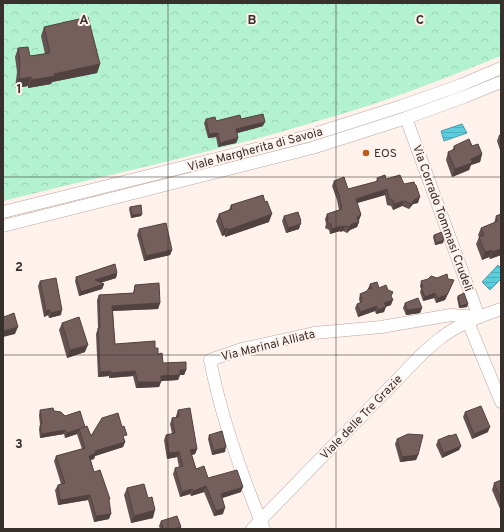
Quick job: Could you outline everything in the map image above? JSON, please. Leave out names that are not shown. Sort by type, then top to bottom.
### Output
[{"type":"street","name":"Viale Margherita di Savoia","points":[[3,212],[308,136],[402,106],[461,85],[501,68]]},
{"type":"street","name":"Viale Margherita di Savoia","points":[[3,226],[312,148],[406,118],[501,82]]},
{"type":"street","name":"Via Corrado Tommasi Crudeli","points":[[406,118],[479,317]]},
{"type":"street","name":"Via Marinai Alliata","points":[[262,525],[236,454],[214,380],[210,360],[242,349],[314,333],[381,327],[451,315],[479,317],[501,309]]},
{"type":"street","name":"Viale delle Tre Grazie","points":[[252,529],[262,525],[422,354],[442,337],[479,317]]},
{"type":"street","points":[[468,322],[501,402]]},
{"type":"green space","points":[[3,3],[501,3],[501,56],[394,97],[288,130],[207,152],[3,201]]},
{"type":"water","points":[[462,124],[467,133],[444,141],[441,131]]},
{"type":"water","points":[[498,265],[501,268],[501,279],[490,290],[482,282]]},
{"type":"building","points":[[88,17],[100,64],[54,74],[55,76],[31,80],[31,77],[19,79],[20,63],[18,48],[28,47],[30,56],[50,53],[44,27]]},
{"type":"building","points":[[263,114],[265,122],[236,129],[238,138],[220,143],[218,133],[209,134],[206,119],[215,117],[216,121],[240,115],[241,119]]},
{"type":"building","points":[[469,139],[472,146],[478,144],[482,154],[471,159],[472,163],[455,169],[448,152],[455,149],[454,146]]},
{"type":"building","points":[[385,175],[386,179],[400,175],[404,184],[414,182],[420,197],[415,199],[411,204],[404,201],[394,204],[393,200],[389,199],[387,189],[356,199],[361,215],[357,217],[359,222],[352,224],[349,227],[341,226],[332,229],[331,224],[327,222],[327,214],[342,209],[334,181],[344,177],[348,189],[378,181],[377,178]]},
{"type":"building","points":[[263,195],[272,214],[228,230],[227,228],[224,229],[219,214],[232,209],[231,205]]},
{"type":"building","points":[[141,205],[142,214],[132,215],[130,207]]},
{"type":"building","points":[[298,212],[301,224],[288,228],[284,216]]},
{"type":"building","points":[[501,214],[501,249],[492,252],[492,250],[485,252],[479,237],[484,235],[481,228],[498,221],[496,216]]},
{"type":"building","points":[[166,223],[172,250],[146,256],[139,229]]},
{"type":"building","points":[[442,232],[444,240],[436,243],[434,235]]},
{"type":"building","points":[[115,264],[117,273],[95,280],[104,284],[81,292],[76,277]]},
{"type":"building","points":[[447,274],[448,279],[454,280],[447,295],[438,298],[435,293],[425,297],[421,287],[423,287],[421,281],[428,279],[431,276],[437,278]]},
{"type":"building","points":[[56,278],[62,310],[51,313],[50,310],[46,311],[40,281]]},
{"type":"building","points":[[377,282],[379,288],[386,285],[388,290],[393,292],[391,296],[393,300],[384,303],[386,307],[378,310],[377,306],[360,312],[357,304],[362,302],[360,294],[367,291],[369,288],[372,289],[370,284]]},
{"type":"building","points":[[159,283],[160,303],[112,306],[115,344],[155,341],[155,348],[158,348],[158,354],[162,353],[163,363],[186,362],[186,370],[180,370],[180,375],[161,376],[161,382],[138,382],[135,371],[111,373],[111,371],[100,372],[98,328],[100,328],[99,295],[134,293],[135,285]]},
{"type":"building","points":[[464,293],[468,304],[460,306],[458,296]]},
{"type":"building","points":[[418,298],[422,308],[407,310],[405,303]]},
{"type":"building","points":[[3,310],[4,317],[14,313],[18,327],[3,331]]},
{"type":"building","points":[[79,317],[88,345],[70,350],[62,323]]},
{"type":"building","points":[[481,406],[490,427],[474,434],[465,412]]},
{"type":"building","points":[[53,408],[54,411],[61,412],[65,416],[80,411],[85,427],[67,433],[65,430],[42,434],[40,425],[42,424],[40,410]]},
{"type":"building","points":[[190,408],[197,449],[190,450],[196,469],[204,466],[208,478],[237,470],[243,487],[221,494],[225,508],[216,511],[206,486],[193,491],[192,489],[182,492],[175,468],[183,466],[179,452],[169,453],[166,435],[175,433],[172,418],[179,417],[178,410]]},
{"type":"building","points":[[118,413],[122,427],[124,426],[127,435],[123,436],[125,442],[95,451],[96,453],[89,456],[94,472],[100,470],[110,499],[111,514],[96,516],[90,495],[60,500],[58,485],[65,483],[56,456],[85,448],[79,429],[87,426],[91,436],[102,418]]},
{"type":"building","points":[[222,431],[226,447],[214,451],[209,435]]},
{"type":"building","points":[[408,434],[423,435],[418,455],[402,457],[397,439]]},
{"type":"building","points":[[456,434],[461,446],[444,453],[438,440]]},
{"type":"building","points":[[501,480],[501,498],[494,483]]},
{"type":"building","points":[[144,484],[148,498],[152,497],[155,510],[134,516],[127,488]]},
{"type":"building","points":[[177,516],[181,527],[174,529],[163,529],[161,521]]},
{"type":"place","name":"EOS","points":[[366,153]]}]
